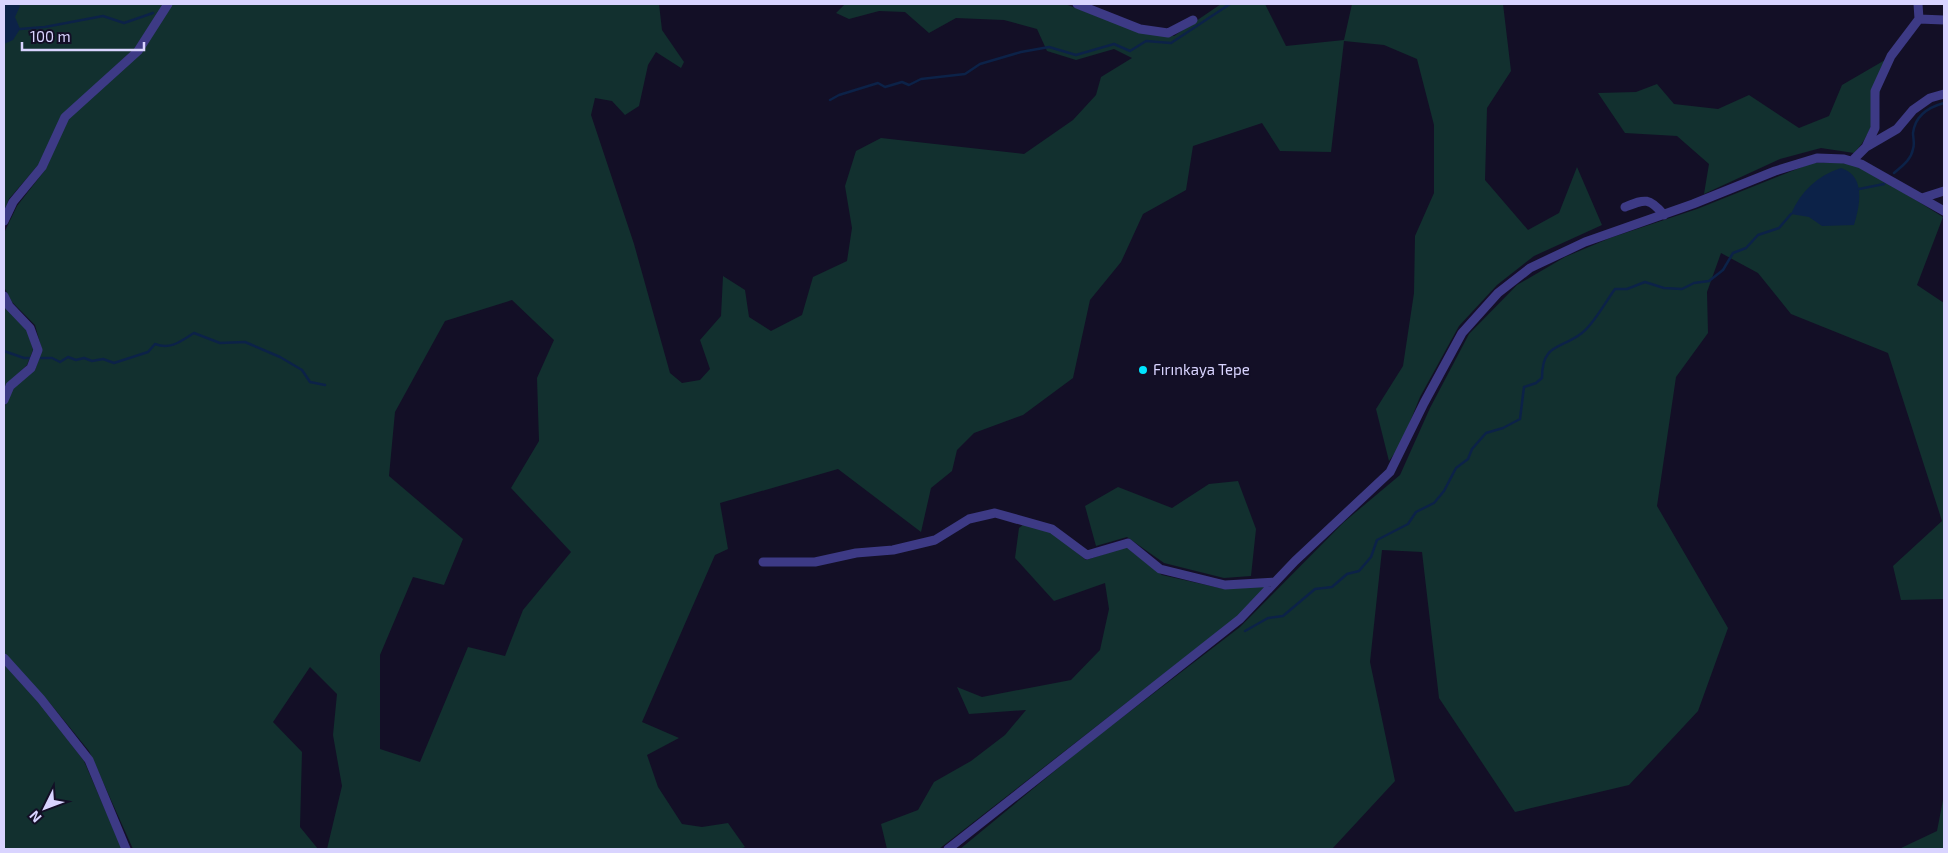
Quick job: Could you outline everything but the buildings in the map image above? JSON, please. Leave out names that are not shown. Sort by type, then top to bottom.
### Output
[{"type":"street","points":[[4,221],[13,202],[42,168],[65,117],[138,51],[168,4]]},
{"type":"street","points":[[1077,4],[1140,29],[1168,33],[1193,20]]},
{"type":"street","points":[[1866,148],[1875,128],[1874,91],[1891,56],[1920,19],[1918,4]]},
{"type":"street","points":[[1920,19],[1944,20]]},
{"type":"street","points":[[1852,161],[1866,148],[1897,129],[1913,110],[1930,98],[1944,94]]},
{"type":"street","points":[[948,849],[1225,632],[1252,608],[1332,524],[1390,472],[1457,341],[1474,318],[1498,293],[1530,268],[1601,236],[1664,215],[1796,163],[1823,157],[1852,161],[1885,175],[1944,211]]},
{"type":"street","points":[[1922,198],[1944,191]]},
{"type":"street","points":[[1625,207],[1642,200],[1653,202],[1664,215]]},
{"type":"street","points":[[4,296],[9,306],[30,328],[38,350],[31,368],[10,386],[4,400]]},
{"type":"street","points":[[763,562],[815,562],[856,553],[893,550],[935,540],[969,519],[995,513],[1052,529],[1086,555],[1128,543],[1160,569],[1225,585],[1275,582]]},
{"type":"street","points":[[4,658],[52,713],[89,760],[126,849]]},
{"type":"green space","points":[[4,4],[164,4],[135,48],[63,114],[39,164],[9,199],[4,211]]},
{"type":"green space","points":[[172,4],[659,4],[662,30],[684,62],[681,68],[656,52],[648,65],[639,106],[625,115],[612,101],[595,98],[591,115],[634,244],[670,373],[682,383],[700,380],[710,369],[700,340],[721,316],[723,276],[745,290],[749,317],[771,331],[802,315],[813,277],[847,261],[852,228],[845,186],[856,151],[881,138],[1024,154],[1073,120],[1096,95],[1101,77],[1132,58],[1114,49],[1076,60],[1047,51],[1037,29],[1004,20],[956,18],[929,33],[905,12],[879,11],[849,19],[836,13],[845,4],[1065,4],[1139,32],[1174,36],[1221,4],[1265,4],[1286,46],[1344,40],[1352,4],[1503,4],[1511,71],[1487,108],[1485,180],[1528,230],[1559,213],[1577,167],[1602,225],[1534,256],[1497,285],[1459,326],[1420,397],[1401,444],[1389,461],[1376,409],[1403,366],[1414,293],[1415,236],[1434,193],[1434,125],[1417,59],[1384,45],[1344,41],[1331,152],[1280,151],[1262,123],[1193,146],[1186,190],[1143,214],[1121,262],[1090,300],[1073,378],[1023,415],[974,433],[957,450],[952,471],[931,488],[921,532],[838,469],[720,503],[728,549],[715,555],[642,722],[679,738],[647,755],[658,787],[682,824],[702,827],[728,823],[745,847],[740,849],[327,849],[342,786],[333,735],[337,694],[310,667],[273,722],[302,752],[300,827],[318,849],[133,849],[89,751],[49,702],[5,656],[4,408],[13,387],[35,370],[42,350],[35,325],[12,302],[4,287],[4,233],[17,206],[45,170],[68,119],[141,52]],"holes":[[[512,300],[554,340],[537,378],[539,441],[511,488],[571,552],[523,610],[505,656],[468,647],[420,762],[380,749],[380,655],[413,577],[444,585],[463,539],[389,476],[395,412],[445,321]]]},
{"type":"green space","points":[[1885,60],[1873,122],[1862,143],[1854,153],[1821,148],[1780,159],[1704,194],[1709,164],[1677,136],[1625,133],[1598,93],[1636,92],[1657,84],[1674,104],[1718,109],[1749,95],[1799,128],[1829,116],[1842,85]]},
{"type":"green space","points":[[1836,162],[1861,166],[1943,217],[1917,285],[1944,303],[1944,599],[1901,600],[1893,566],[1942,521],[1888,353],[1791,314],[1758,273],[1721,253],[1707,292],[1708,333],[1676,377],[1657,506],[1728,628],[1698,711],[1629,785],[1515,812],[1439,698],[1422,552],[1382,550],[1370,662],[1395,781],[1332,849],[960,849],[1085,746],[1240,627],[1344,522],[1400,475],[1430,408],[1469,334],[1517,285],[1565,257],[1610,238],[1697,209],[1812,163]]},
{"type":"green space","points":[[4,303],[27,329],[33,350],[27,365],[4,387]]},
{"type":"green space","points":[[1238,481],[1256,529],[1251,576],[1224,578],[1164,563],[1127,537],[1096,546],[1085,506],[1118,487],[1172,508],[1209,484]]},
{"type":"green space","points":[[1024,524],[1051,532],[1086,560],[1126,547],[1162,575],[1224,589],[1267,585],[1243,612],[939,849],[887,849],[881,824],[918,810],[934,782],[971,761],[1005,735],[1026,710],[969,714],[957,687],[982,697],[1071,680],[1100,650],[1109,609],[1105,583],[1054,601],[1015,558],[1019,528]]},
{"type":"green space","points":[[4,663],[40,703],[84,761],[122,849],[4,849]]},
{"type":"green space","points":[[1944,795],[1944,849],[1899,849],[1937,831]]},
{"type":"water","points":[[4,4],[18,4],[20,6],[15,17],[20,29],[13,40],[4,44]]},
{"type":"water","points":[[1841,168],[1849,172],[1858,184],[1859,200],[1854,225],[1822,226],[1809,217],[1791,214],[1800,198],[1811,185],[1824,175]]},
{"type":"waterway","points":[[830,100],[839,95],[878,83],[885,87],[902,82],[909,85],[921,79],[965,74],[980,64],[1021,52],[1049,47],[1076,55],[1114,44],[1130,51],[1146,41],[1171,43],[1230,4]]},
{"type":"waterway","points":[[20,29],[45,27],[103,16],[124,23],[153,13]]},
{"type":"waterway","points":[[1894,173],[1906,162],[1912,153],[1914,127],[1920,117],[1933,107],[1944,103]]},
{"type":"waterway","points":[[1859,189],[1884,184]]},
{"type":"waterway","points":[[1245,631],[1268,618],[1283,616],[1315,589],[1332,587],[1347,574],[1359,571],[1371,557],[1377,540],[1408,524],[1416,512],[1434,503],[1444,491],[1456,468],[1468,459],[1472,449],[1486,433],[1503,428],[1520,419],[1524,387],[1536,383],[1542,378],[1545,359],[1549,353],[1582,333],[1615,289],[1627,289],[1645,282],[1664,288],[1682,289],[1694,283],[1709,281],[1723,270],[1733,253],[1746,248],[1758,235],[1779,228],[1791,214]]},
{"type":"waterway","points":[[41,358],[52,358],[60,362],[68,357],[76,360],[84,358],[92,361],[103,359],[114,363],[148,352],[155,344],[161,346],[176,344],[194,333],[220,343],[245,342],[280,357],[302,370],[310,382],[325,385]]},
{"type":"waterway","points":[[4,351],[24,358],[32,358]]},
{"type":"place","name":"Fırınkaya Tepe","points":[[1143,370]]}]
